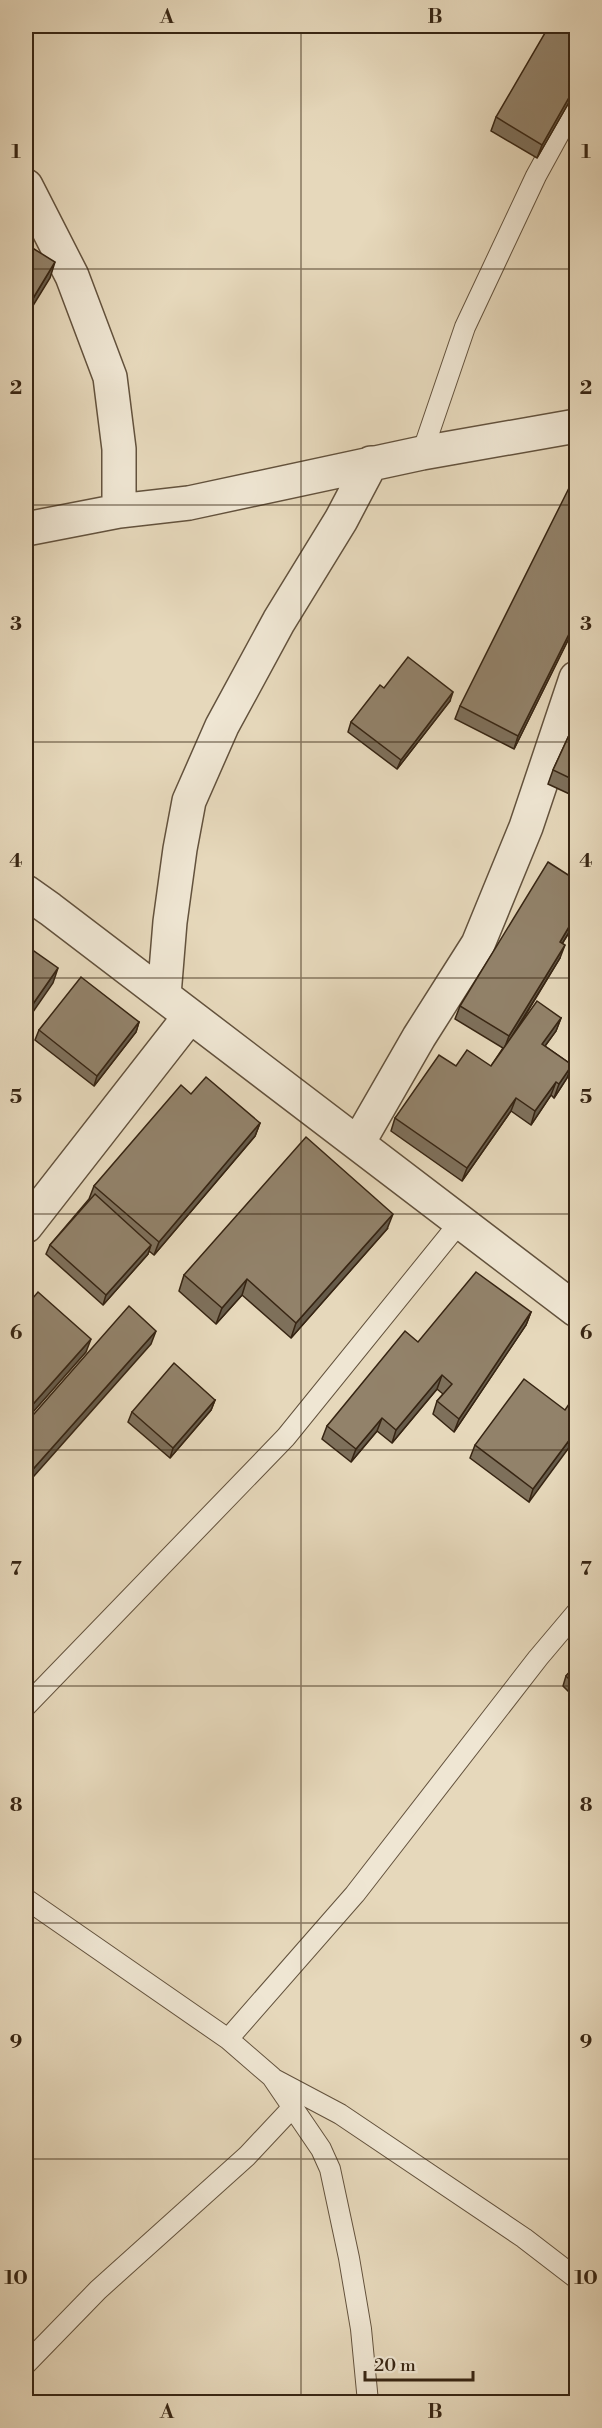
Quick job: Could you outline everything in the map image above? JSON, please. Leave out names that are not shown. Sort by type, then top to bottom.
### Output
[{"type":"street","points":[[26,186],[72,276],[110,377],[119,449],[119,511]]},
{"type":"street","points":[[26,529],[119,511],[189,503],[422,453],[576,426]]},
{"type":"street","points":[[164,995],[170,922],[189,801],[222,726],[279,621],[341,520],[372,463]]},
{"type":"street","points":[[358,1143],[419,1037],[478,944],[526,827],[576,678]]},
{"type":"street","points":[[26,892],[576,1310]]},
{"type":"street","points":[[26,1226],[190,1016]]},
{"type":"lane","points":[[422,453],[465,327],[536,176],[576,103]]},
{"type":"lane","points":[[26,1706],[286,1437],[460,1222]]},
{"type":"lane","points":[[228,2039],[355,1894],[538,1658],[576,1613]]},
{"type":"lane","points":[[26,1899],[228,2039],[272,2077],[340,2114],[524,2238],[576,2278]]},
{"type":"lane","points":[[272,2077],[321,2149],[330,2169],[362,2329],[368,2403]]},
{"type":"lane","points":[[26,2364],[98,2290],[248,2156],[292,2108]]},
{"type":"building","points":[[549,26],[576,26],[576,85],[542,145],[496,117]]},
{"type":"building","points":[[26,244],[55,262],[26,310]]},
{"type":"building","points":[[576,474],[576,620],[518,736],[460,706]]},
{"type":"building","points":[[408,657],[453,692],[401,760],[351,722],[380,685],[384,688]]},
{"type":"building","points":[[576,720],[576,781],[553,770]]},
{"type":"building","points":[[548,862],[576,880],[576,915],[560,942],[565,945],[509,1036],[460,1006]]},
{"type":"building","points":[[26,938],[30,942],[27,946],[58,968],[26,1014]]},
{"type":"building","points":[[81,977],[139,1022],[97,1076],[39,1030]]},
{"type":"building","points":[[537,1001],[561,1018],[542,1044],[572,1065],[559,1084],[556,1082],[535,1111],[516,1098],[467,1168],[395,1118],[439,1055],[456,1066],[467,1050],[491,1066]]},
{"type":"building","points":[[206,1077],[260,1123],[159,1242],[94,1186],[181,1085],[191,1094]]},
{"type":"building","points":[[306,1137],[393,1214],[296,1323],[247,1279],[222,1308],[184,1275]]},
{"type":"building","points":[[95,1194],[151,1245],[106,1295],[50,1245]]},
{"type":"building","points":[[476,1272],[531,1312],[459,1419],[437,1401],[452,1384],[442,1375],[396,1430],[382,1418],[356,1449],[327,1426],[405,1331],[418,1342]]},
{"type":"building","points":[[38,1292],[91,1339],[26,1412],[26,1306]]},
{"type":"building","points":[[129,1306],[156,1331],[26,1477],[26,1423]]},
{"type":"building","points":[[174,1363],[215,1400],[173,1448],[132,1412]]},
{"type":"building","points":[[524,1379],[565,1410],[576,1394],[576,1431],[533,1489],[475,1445]]},
{"type":"building","points":[[576,1665],[576,1686],[566,1676]]}]
